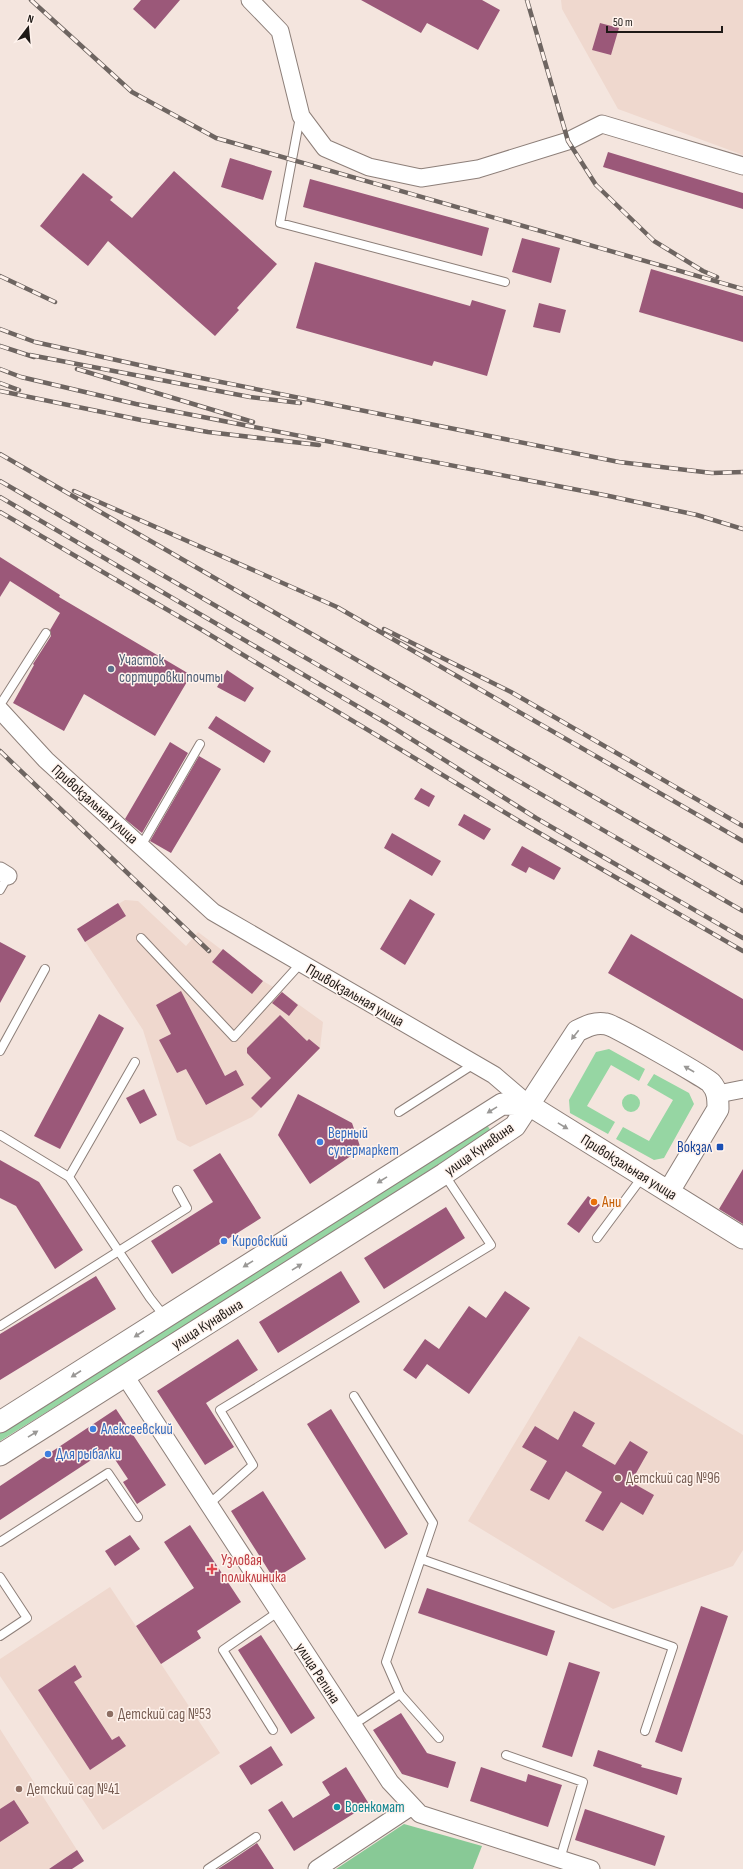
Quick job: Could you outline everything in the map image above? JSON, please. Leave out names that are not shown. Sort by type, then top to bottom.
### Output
[{"type":"street","points":[[250,0],[280,31],[301,116],[325,148],[369,167],[421,178],[478,169],[568,141],[602,124],[743,166]]},
{"type":"street","name":"Привокзальная улица","points":[[0,710],[46,760],[213,912],[494,1075],[529,1105],[644,1175],[743,1238]]},
{"type":"street","points":[[529,1105],[577,1031],[591,1024],[607,1024],[660,1052],[710,1082],[718,1094],[718,1109],[669,1191]]},
{"type":"street","points":[[718,1094],[743,1089]]},
{"type":"street","name":"улица Кунавина","points":[[0,1422],[502,1104],[529,1105]]},
{"type":"street","name":"улица Кунавина","points":[[0,1454],[444,1174],[515,1126],[529,1105]]},
{"type":"street","name":"улица Репина","points":[[125,1376],[390,1782],[412,1806],[420,1814],[591,1869]]},
{"type":"street","points":[[317,1869],[412,1806]]},
{"type":"lane","points":[[301,116],[280,223],[505,282]]},
{"type":"lane","points":[[0,706],[46,633]]},
{"type":"lane","points":[[140,846],[200,744]]},
{"type":"lane","points":[[0,890],[4,873]]},
{"type":"lane","points":[[141,938],[234,1037],[301,963]]},
{"type":"lane","points":[[0,1051],[45,969]]},
{"type":"lane","points":[[69,1177],[135,1062]]},
{"type":"lane","points":[[398,1112],[474,1064]]},
{"type":"lane","points":[[0,1136],[69,1177],[165,1317]]},
{"type":"lane","points":[[208,1505],[253,1465],[220,1410],[491,1245],[444,1174]]},
{"type":"lane","points":[[598,1238],[644,1175]]},
{"type":"lane","points":[[0,1326],[187,1208],[177,1190]]},
{"type":"lane","points":[[354,1396],[433,1523],[386,1662],[400,1694],[439,1738]]},
{"type":"lane","points":[[0,1542],[108,1473],[138,1517]]},
{"type":"lane","points":[[421,1559],[673,1647],[645,1731]]},
{"type":"lane","points":[[0,1577],[27,1618],[0,1636]]},
{"type":"lane","points":[[273,1730],[223,1650],[278,1612]]},
{"type":"lane","points":[[353,1726],[400,1694]]},
{"type":"lane","points":[[506,1755],[583,1782],[560,1859]]},
{"type":"lane","points":[[208,1869],[256,1837]]},
{"type":"shaded area","points":[[561,0],[743,0],[743,155],[618,109],[562,9]]},
{"type":"shaded area","points":[[125,900],[138,901],[186,946],[198,932],[263,981],[280,991],[323,1022],[320,1048],[252,1117],[190,1147],[177,1140],[143,1030],[77,929]]},
{"type":"shaded area","name":"Детский сад №96","points":[[579,1336],[743,1435],[743,1550],[733,1566],[613,1609],[468,1521]]},
{"type":"shaded area","name":"Детский сад №53","points":[[110,1587],[220,1753],[103,1830],[0,1676],[0,1659]]},
{"type":"shaded area","name":"Детский сад №41","points":[[0,1729],[77,1850],[49,1869],[0,1869]]},
{"type":"green space","points":[[609,1049],[645,1069],[639,1081],[611,1065],[587,1106],[615,1122],[608,1134],[570,1113],[569,1100],[596,1052]]},
{"type":"green space","points":[[654,1074],[689,1093],[694,1104],[664,1158],[654,1160],[616,1139],[623,1127],[649,1141],[673,1100],[647,1085]]},
{"type":"green space","points":[[631,1094],[637,1097],[640,1103],[637,1109],[631,1112],[625,1109],[622,1103],[625,1097]]},
{"type":"green space","points":[[487,1125],[491,1131],[0,1441],[0,1432],[101,1368],[128,1353]]},
{"type":"green space","points":[[404,1824],[482,1846],[473,1869],[336,1869]]},
{"type":"building","points":[[141,0],[180,0],[155,29],[133,9]]},
{"type":"building","points":[[361,0],[482,0],[500,10],[478,50],[427,23],[421,33]]},
{"type":"building","points":[[600,23],[619,28],[611,55],[592,50]]},
{"type":"building","points":[[608,152],[743,193],[743,209],[603,167]]},
{"type":"building","points":[[230,158],[272,171],[263,200],[221,187]]},
{"type":"building","points":[[174,171],[277,264],[237,308],[239,310],[215,336],[108,241],[88,266],[40,226],[83,173],[113,197],[110,200],[132,218]]},
{"type":"building","points":[[310,179],[489,228],[482,256],[303,207]]},
{"type":"building","points":[[522,238],[560,248],[551,283],[512,272]]},
{"type":"building","points":[[315,262],[470,306],[472,300],[506,310],[487,376],[434,361],[432,366],[296,328]]},
{"type":"building","points":[[651,269],[743,296],[743,342],[639,312]]},
{"type":"building","points":[[539,303],[566,310],[560,333],[533,327]]},
{"type":"building","name":"Участок сортировки почты","points":[[0,557],[60,595],[59,597],[191,675],[155,736],[84,694],[64,731],[13,703],[34,665],[33,664],[51,636],[50,630],[60,613],[10,581],[0,597]]},
{"type":"building","points":[[227,670],[254,688],[245,702],[217,687]]},
{"type":"building","points":[[216,716],[271,751],[264,763],[208,728]]},
{"type":"building","points":[[170,742],[188,753],[142,833],[125,819]]},
{"type":"building","points":[[199,756],[221,769],[171,853],[150,841]]},
{"type":"building","points":[[421,788],[435,796],[429,807],[414,799]]},
{"type":"building","points":[[464,814],[491,829],[484,840],[458,825]]},
{"type":"building","points":[[392,833],[441,861],[432,876],[384,848]]},
{"type":"building","points":[[522,846],[561,868],[554,880],[529,867],[526,873],[511,865]]},
{"type":"building","points":[[410,899],[435,914],[405,965],[380,949]]},
{"type":"building","points":[[118,903],[126,916],[85,942],[77,929]]},
{"type":"building","points":[[631,934],[743,999],[743,1051],[608,973]]},
{"type":"building","points":[[0,942],[26,956],[0,1003]]},
{"type":"building","points":[[223,949],[263,981],[252,994],[212,962]]},
{"type":"building","points":[[181,991],[225,1076],[236,1070],[244,1085],[206,1105],[186,1069],[177,1073],[159,1040],[171,1034],[156,1005]]},
{"type":"building","points":[[282,992],[298,1005],[289,1016],[272,1003]]},
{"type":"building","points":[[99,1014],[124,1028],[60,1149],[34,1136]]},
{"type":"building","points":[[280,1015],[307,1041],[309,1039],[320,1048],[261,1108],[251,1098],[271,1078],[247,1053],[247,1048]]},
{"type":"building","points":[[144,1089],[157,1115],[140,1124],[126,1098]]},
{"type":"building","name":"Верный супермаркет","points":[[298,1094],[352,1123],[361,1149],[310,1184],[278,1135]]},
{"type":"building","points":[[220,1153],[261,1218],[172,1274],[151,1241],[213,1202],[193,1170]]},
{"type":"building","points":[[0,1160],[39,1182],[83,1250],[55,1269],[16,1206],[0,1198]]},
{"type":"building","points":[[743,1169],[743,1224],[719,1209]]},
{"type":"building","points":[[588,1196],[600,1205],[579,1233],[567,1224]]},
{"type":"building","points":[[446,1207],[465,1238],[384,1289],[364,1258]]},
{"type":"building","points":[[341,1271],[360,1302],[278,1353],[259,1322]]},
{"type":"building","points":[[96,1276],[116,1309],[0,1380],[0,1334]]},
{"type":"building","points":[[505,1291],[530,1308],[469,1394],[427,1364],[416,1379],[403,1370],[425,1339],[439,1349],[469,1306],[486,1318]]},
{"type":"building","points":[[238,1339],[258,1370],[206,1403],[234,1447],[205,1465],[157,1391]]},
{"type":"building","points":[[116,1409],[166,1485],[137,1504],[123,1482],[128,1479],[108,1449],[0,1520],[0,1486]]},
{"type":"building","points":[[331,1409],[408,1534],[385,1549],[307,1424]]},
{"type":"building","points":[[574,1411],[595,1423],[582,1446],[615,1465],[630,1441],[648,1452],[631,1482],[654,1495],[643,1515],[621,1502],[603,1531],[585,1521],[602,1492],[566,1471],[549,1500],[530,1490],[547,1461],[522,1447],[535,1426],[558,1440]]},
{"type":"building","points":[[263,1491],[306,1559],[274,1579],[231,1511]]},
{"type":"building","points":[[190,1525],[241,1602],[197,1631],[201,1638],[161,1664],[136,1626],[194,1588],[164,1542]]},
{"type":"building","points":[[130,1535],[140,1549],[115,1566],[105,1551]]},
{"type":"building","points":[[427,1588],[555,1631],[547,1656],[418,1613]]},
{"type":"building","points":[[701,1606],[728,1616],[682,1752],[655,1742]]},
{"type":"building","points":[[261,1635],[315,1718],[291,1734],[238,1650]]},
{"type":"building","points":[[569,1662],[600,1672],[572,1757],[542,1747]]},
{"type":"building","points":[[75,1665],[82,1677],[74,1682],[112,1740],[119,1736],[126,1746],[90,1770],[38,1690]]},
{"type":"building","points":[[401,1713],[427,1753],[456,1762],[448,1788],[402,1774],[373,1730]]},
{"type":"building","points":[[271,1746],[283,1765],[251,1785],[239,1766]]},
{"type":"building","points":[[598,1750],[642,1765],[641,1767],[682,1778],[677,1795],[593,1766]]},
{"type":"building","name":"Военкомат","points":[[346,1767],[369,1804],[294,1851],[268,1810],[282,1801],[293,1818],[330,1795],[322,1782]]},
{"type":"building","points":[[481,1767],[526,1782],[528,1774],[562,1785],[548,1827],[470,1801]]},
{"type":"building","points":[[14,1800],[29,1823],[0,1842],[0,1809]]},
{"type":"building","points":[[585,1809],[665,1836],[655,1866],[575,1840]]},
{"type":"building","points":[[257,1843],[274,1869],[218,1869],[229,1862]]},
{"type":"building","points":[[77,1850],[84,1861],[72,1869],[49,1869]]},
{"type":"railway","points":[[31,0],[132,92],[216,138],[743,289]]},
{"type":"railway","points":[[527,0],[568,141],[596,185],[654,241],[703,271],[717,277]]},
{"type":"railway","points":[[0,276],[55,302]]},
{"type":"railway","points":[[0,329],[35,342],[166,371],[619,462],[712,473],[743,472]]},
{"type":"railway","points":[[0,346],[34,357]]},
{"type":"railway","points":[[30,355],[250,397],[300,403]]},
{"type":"railway","points":[[0,369],[21,377],[136,404],[609,496],[697,515],[743,529]]},
{"type":"railway","points":[[77,369],[253,422]]},
{"type":"railway","points":[[0,383],[19,390]]},
{"type":"railway","points":[[0,391],[208,432],[319,445]]},
{"type":"railway","points":[[0,454],[743,883]]},
{"type":"railway","points":[[0,481],[743,911]]},
{"type":"railway","points":[[74,491],[337,607],[743,841]]},
{"type":"railway","points":[[0,497],[386,723],[536,818],[743,938]]},
{"type":"railway","points":[[0,512],[202,630],[529,827],[743,951]]},
{"type":"railway","points":[[384,629],[511,692],[743,826]]},
{"type":"railway","points":[[0,751],[209,951]]},
{"type":"place","name":"Участок сортировки почты","points":[[111,669]]},
{"type":"place","name":"Верный супермаркет","points":[[320,1142]]},
{"type":"place","name":"Вокзал","points":[[720,1147]]},
{"type":"place","name":"Ани","points":[[594,1202]]},
{"type":"place","name":"Кировский","points":[[224,1241]]},
{"type":"place","name":"Алексеевский","points":[[93,1429]]},
{"type":"place","name":"Для рыбалки","points":[[48,1454]]},
{"type":"place","name":"Детский сад №96","points":[[618,1478]]},
{"type":"place","name":"Узловая поликлиника","points":[[212,1569]]},
{"type":"place","name":"Детский сад №53","points":[[110,1714]]},
{"type":"place","name":"Детский сад №41","points":[[19,1789]]},
{"type":"place","name":"Военкомат","points":[[337,1807]]}]
